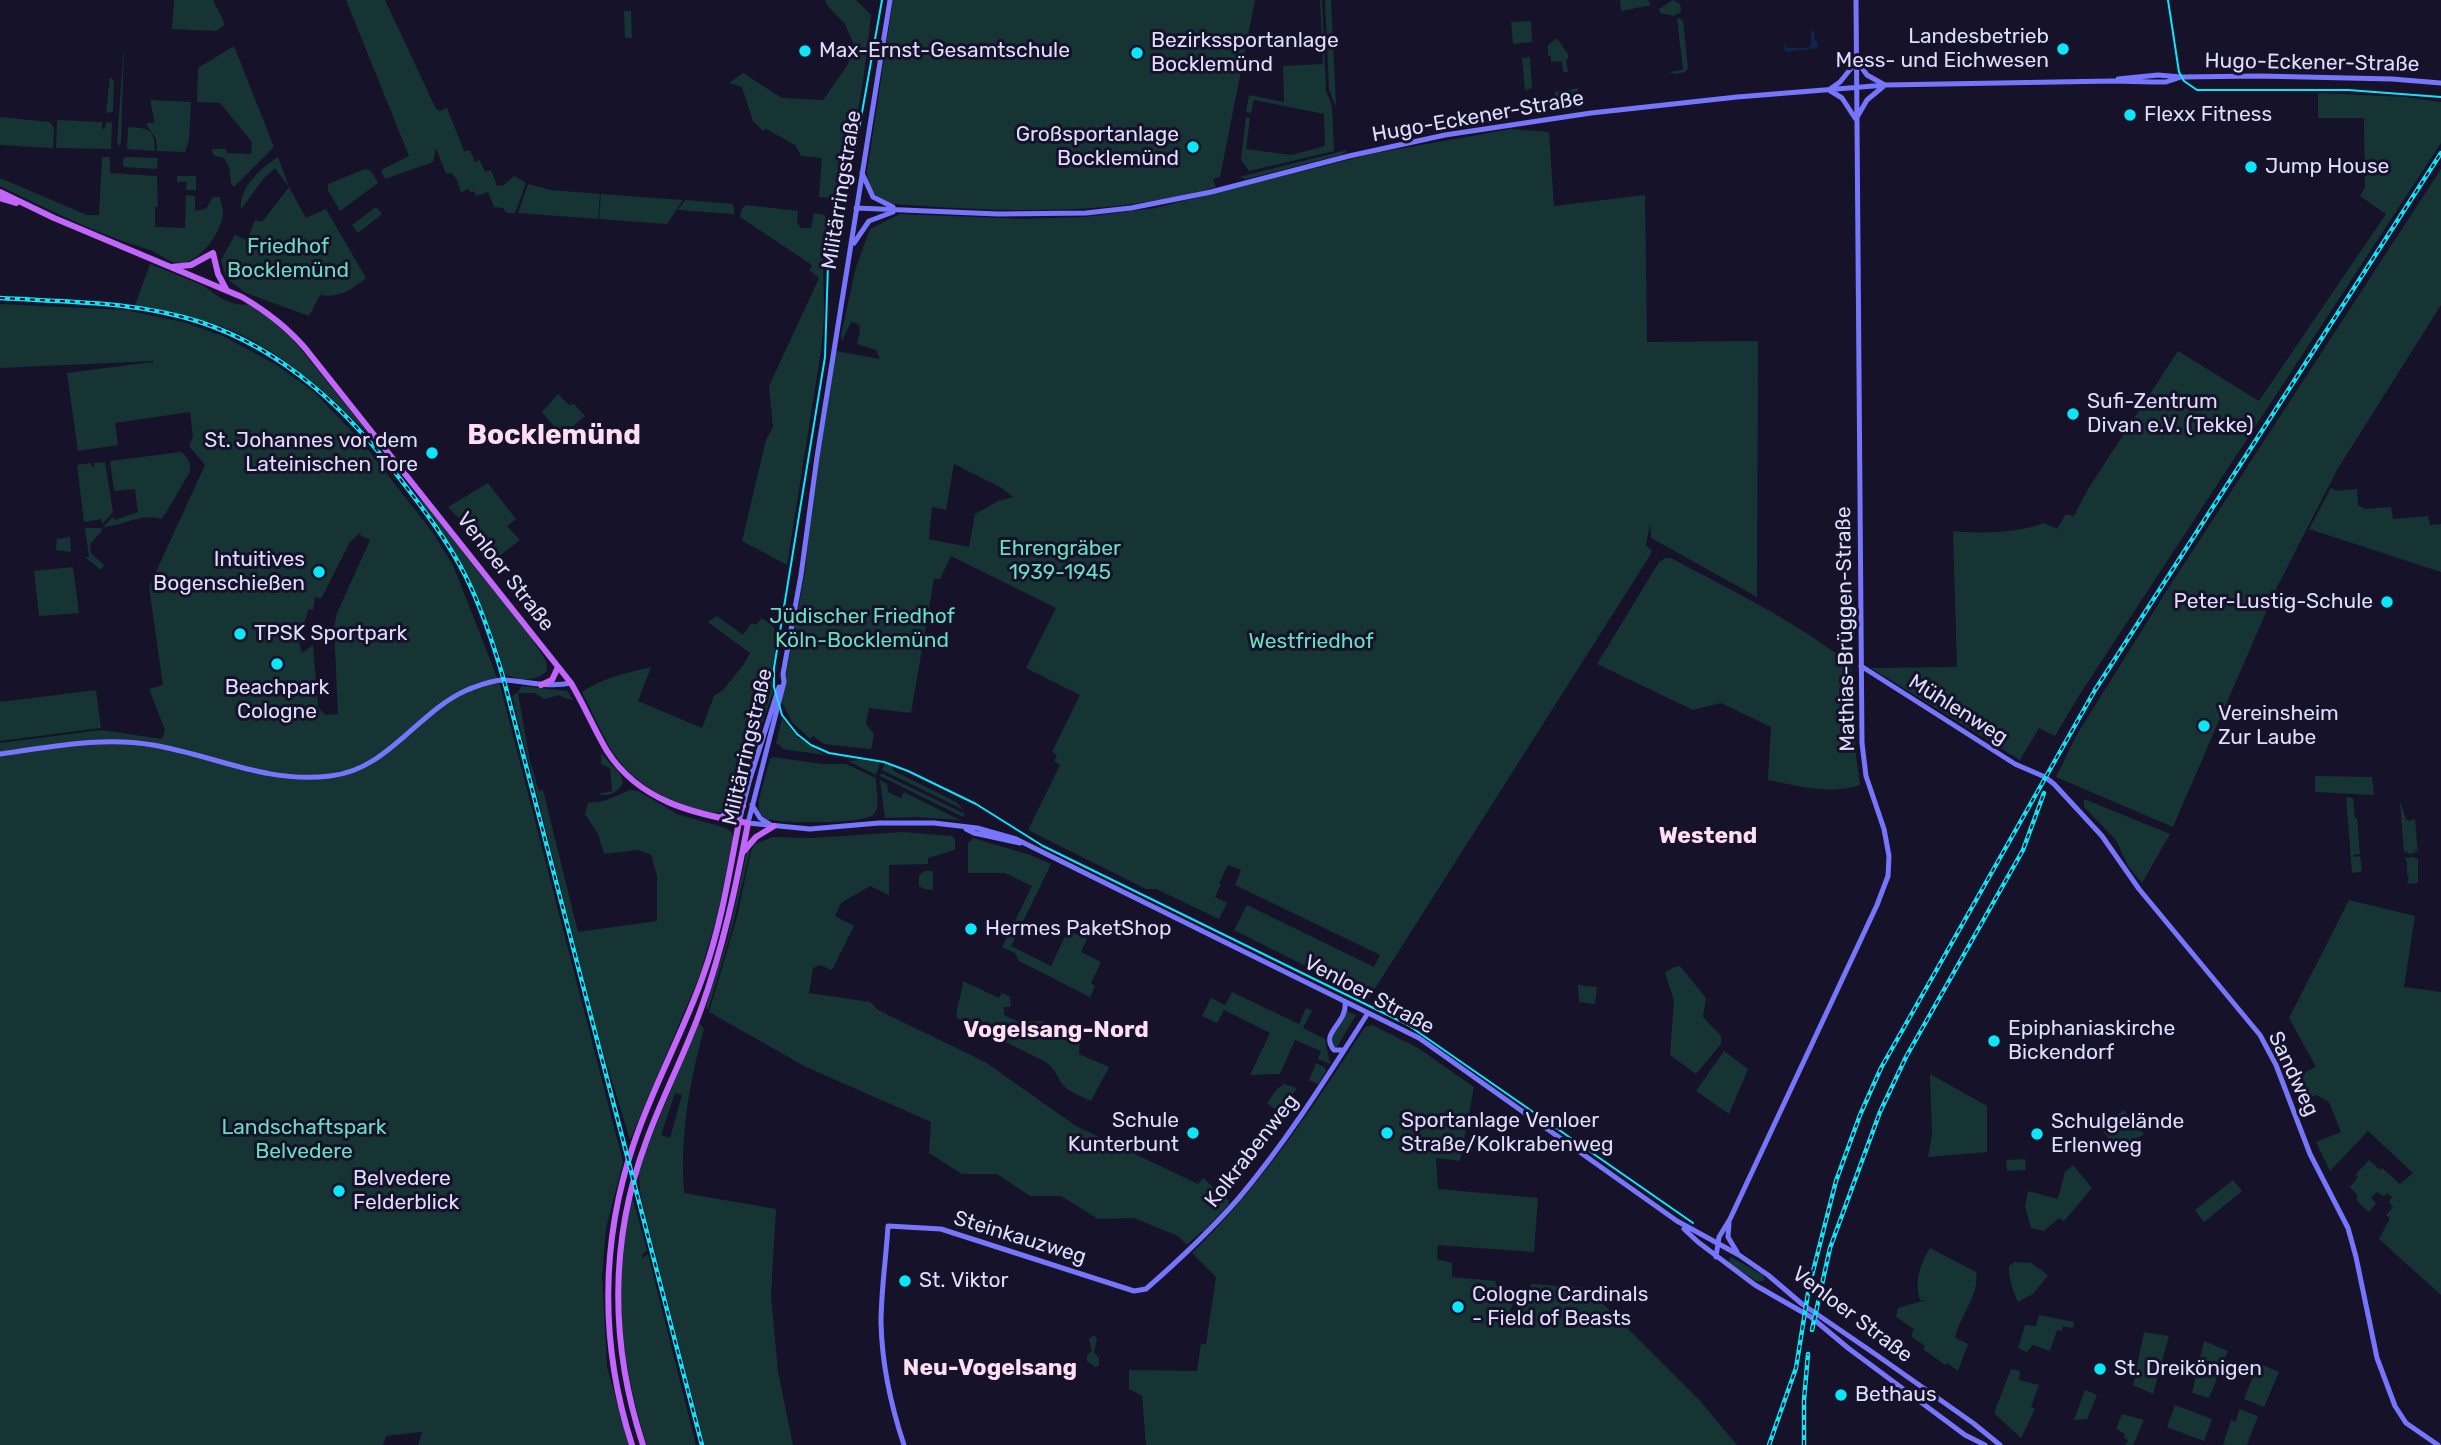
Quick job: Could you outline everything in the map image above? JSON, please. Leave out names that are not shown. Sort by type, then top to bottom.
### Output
[{"type":"main road","name":"Militärringstraße","points":[[643,1445],[629,1396],[619,1337],[618,1281],[625,1213],[645,1143],[701,1011],[713,974],[730,916],[752,805],[777,715],[891,0]]},
{"type":"main road","name":"Mathias-Brüggen-Straße","points":[[1716,1256],[1717,1243],[1884,890],[1888,876],[1886,838],[1870,791],[1863,757],[1856,0]]},
{"type":"main road","points":[[1857,61],[1867,75],[1886,85],[1867,100],[1856,119],[1845,101],[1829,90],[1840,82],[1857,61]]},
{"type":"main road","name":"Hugo-Eckener-Straße","points":[[856,208],[1042,215],[1130,208],[1211,192],[1349,156],[1458,133],[1591,113],[1855,87],[2112,81],[2150,75],[2381,78],[2441,83]]},
{"type":"main road","points":[[862,172],[873,197],[906,210]]},
{"type":"main road","name":"Venloer Straße","points":[[0,192],[54,218],[226,290],[269,314],[294,335],[571,683],[608,753],[632,780],[665,802],[715,817],[774,826],[810,829],[908,823],[963,828],[1020,843],[1184,921],[1419,1038],[1677,1221],[1739,1255],[1768,1275],[1802,1304],[2000,1445]]},
{"type":"main road","name":"Venloer Straße","points":[[0,198],[54,218]]},
{"type":"main road","points":[[851,246],[869,220],[883,214],[906,210]]},
{"type":"main road","points":[[169,267],[191,265],[212,253],[226,290]]},
{"type":"main road","name":"Mühlenweg","points":[[1861,666],[2015,764],[2042,775]]},
{"type":"main road","points":[[541,685],[552,680],[558,667]]},
{"type":"main road","points":[[739,822],[783,674]]},
{"type":"main road","points":[[0,754],[79,743],[129,742],[168,748],[259,774],[292,778],[333,776],[369,764],[443,704],[465,691],[494,681],[541,685],[571,683]]},
{"type":"main road","name":"Sandweg","points":[[2042,775],[2070,799],[2102,836],[2139,889],[2260,1035],[2271,1053],[2310,1154],[2348,1228],[2377,1359],[2395,1406],[2406,1423],[2438,1445]]},
{"type":"main road","points":[[742,854],[756,838],[774,826],[760,818],[752,805]]},
{"type":"main road","points":[[715,817],[729,816],[743,806]]},
{"type":"main road","name":"Militärringstraße","points":[[632,1445],[619,1398],[609,1336],[607,1282],[616,1210],[634,1141],[705,972],[721,916],[739,822]]},
{"type":"main road","points":[[1334,1067],[1330,1047],[1331,1033],[1345,1013],[1345,1002]]},
{"type":"main road","name":"Kolkrabenweg","points":[[1140,1291],[1175,1264],[1240,1196],[1294,1127],[1368,1013]]},
{"type":"main road","points":[[1360,1025],[1383,1021]]},
{"type":"main road","points":[[1330,1047],[1343,1050]]},
{"type":"main road","points":[[1727,1263],[1727,1256],[1739,1255],[1728,1237],[1730,1219]]},
{"type":"main road","name":"Venloer Straße","points":[[1677,1221],[1716,1256],[1755,1285],[1802,1311],[1965,1435],[1985,1445]]},
{"type":"main road","name":"Steinkauzweg","points":[[904,1445],[889,1396],[882,1338],[882,1293],[888,1226],[941,1229],[1140,1291]]},
{"type":"main road","points":[[1755,1285],[1761,1286],[1768,1282],[1768,1275]]},
{"type":"green space","points":[[174,0],[213,0],[225,24],[217,31],[172,29]]},
{"type":"green space","points":[[346,0],[385,0],[436,109],[440,111],[447,108],[464,151],[470,150],[475,162],[480,160],[485,172],[491,170],[497,186],[504,185],[514,176],[526,183],[515,213],[507,213],[503,208],[494,207],[488,192],[476,196],[474,191],[470,193],[469,189],[461,192],[456,178],[451,173],[446,174],[436,148],[433,162],[385,179],[381,170],[409,156]]},
{"type":"green space","points":[[825,0],[856,0],[871,15],[853,138],[840,184],[832,198],[819,197],[822,158],[801,156],[795,145],[766,129],[763,131],[753,121],[742,87],[729,83],[743,73],[782,98],[823,100],[847,66],[854,45],[845,24]]},
{"type":"green space","points":[[893,0],[1255,0],[1220,177],[1213,179],[1216,187],[1136,203],[1056,210],[935,207],[894,204],[882,200],[872,189],[867,172]]},
{"type":"green space","points":[[1320,0],[1326,91],[1332,106],[1334,151],[1249,171],[1241,160],[1246,117],[1250,118],[1246,149],[1291,155],[1325,146],[1324,114],[1254,100],[1251,113],[1246,112],[1249,95],[1284,102],[1283,66],[1323,64]]},
{"type":"green space","points":[[1325,0],[1331,0],[1336,108],[1329,89]]},
{"type":"green space","points":[[1620,0],[1648,0],[1651,5],[1621,11]]},
{"type":"green space","points":[[1673,0],[1680,4],[1681,12],[1674,16],[1660,13],[1659,9]]},
{"type":"green space","points":[[624,11],[631,11],[632,38],[625,38]]},
{"type":"green space","points":[[1677,18],[1683,20],[1688,68],[1685,72],[1676,74],[1668,72],[1683,70]]},
{"type":"green space","points":[[1531,21],[1532,42],[1513,44],[1511,22]]},
{"type":"green space","points":[[1557,38],[1569,56],[1566,61],[1568,72],[1563,72],[1562,61],[1551,62],[1551,56],[1548,55],[1548,45]]},
{"type":"green space","points":[[124,45],[121,142],[119,147],[117,142]]},
{"type":"green space","points":[[234,46],[274,147],[234,187],[224,158],[213,155],[212,149],[251,154],[252,142],[220,103],[197,102],[198,68]]},
{"type":"green space","points":[[1530,57],[1532,88],[1525,91],[1522,58]]},
{"type":"green space","points":[[110,77],[114,81],[113,112],[106,113]]},
{"type":"green space","points":[[1578,88],[1579,97],[1562,99],[1561,102],[1555,100],[1555,92]]},
{"type":"green space","points":[[2318,93],[2405,97],[2441,102],[2441,143],[2055,736],[2039,728],[2020,760],[1871,668],[1957,667],[1953,531],[1999,532],[2044,523],[2057,529],[2066,514],[2074,516],[2088,489],[2178,351],[2259,401],[2386,214],[2360,196],[2365,188],[2364,118],[2318,118]]},
{"type":"green space","points":[[151,100],[191,102],[189,140],[185,152],[157,151],[156,139],[147,126],[147,123],[154,123]]},
{"type":"green space","points":[[0,117],[50,122],[54,128],[53,148],[0,145]]},
{"type":"green space","points":[[57,120],[102,122],[102,129],[105,128],[106,122],[112,123],[111,149],[56,148]]},
{"type":"green space","points":[[128,127],[149,131],[155,151],[127,149]]},
{"type":"green space","points":[[1511,129],[1549,132],[1554,206],[1645,195],[1647,342],[1758,341],[1757,597],[1651,538],[1650,524],[1646,545],[1652,551],[1649,557],[1369,998],[1234,930],[1247,905],[1374,967],[1380,955],[1235,885],[1241,870],[1228,865],[1219,883],[1221,884],[1215,897],[1227,903],[1219,919],[1156,889],[1146,889],[1028,830],[1060,765],[1054,761],[1057,755],[1052,752],[1080,695],[1026,668],[1056,608],[951,556],[940,579],[934,579],[911,713],[869,708],[866,724],[874,734],[871,749],[824,744],[813,736],[810,739],[792,722],[781,701],[805,572],[811,507],[836,351],[880,359],[876,350],[857,344],[859,324],[851,322],[842,341],[841,335],[856,267],[870,229],[900,214],[1024,219],[1085,217],[1155,208],[1376,153]],"holes":[[[954,464],[1000,487],[1013,497],[998,501],[975,514],[969,547],[929,539],[932,507],[946,510]]]},
{"type":"green space","points":[[1347,150],[1340,155],[1246,179],[1239,177]]},
{"type":"green space","points":[[102,157],[110,157],[110,173],[157,176],[158,207],[155,207],[155,227],[185,228],[186,195],[195,196],[195,211],[206,209],[213,197],[220,197],[222,221],[209,245],[188,261],[172,262],[151,251],[72,221],[0,186],[0,178],[87,215],[99,215]]},
{"type":"green space","points":[[278,157],[289,187],[275,168],[241,209],[241,201],[248,186],[265,166]]},
{"type":"green space","points":[[158,158],[157,169],[125,167],[123,159]]},
{"type":"green space","points":[[365,169],[371,171],[378,183],[340,211],[328,190],[328,184]]},
{"type":"green space","points":[[2441,169],[2441,305],[2337,470],[2276,589],[2173,827],[2056,777],[2076,736],[2167,590]]},
{"type":"green space","points":[[177,176],[196,176],[196,190],[186,190],[187,182],[177,182]]},
{"type":"green space","points":[[528,184],[551,190],[600,194],[598,219],[518,213]]},
{"type":"green space","name":"Friedhof Bocklemünd","points":[[289,187],[306,218],[326,209],[366,278],[345,292],[320,295],[309,316],[246,293],[226,278],[221,260],[235,235],[247,240],[255,220],[262,222]]},
{"type":"green space","points":[[601,194],[683,200],[667,224],[599,219]]},
{"type":"green space","points":[[685,200],[732,204],[734,214],[678,210]]},
{"type":"green space","points":[[747,205],[798,211],[797,223],[801,228],[811,228],[814,213],[824,215],[827,219],[823,254],[824,317],[821,351],[787,565],[742,541],[766,440],[773,427],[769,386],[819,278],[809,270],[812,265],[740,217],[742,208]]},
{"type":"green space","points":[[376,207],[382,214],[358,233],[352,225]]},
{"type":"green space","points":[[150,264],[202,285],[222,299],[249,305],[269,318],[290,336],[371,436],[313,382],[248,338],[198,319],[135,305]]},
{"type":"green space","name":"Landschaftspark Belvedere","points":[[0,304],[125,310],[183,322],[223,336],[275,364],[314,392],[362,442],[433,533],[453,565],[500,685],[623,1162],[606,1228],[602,1276],[607,1367],[629,1445],[418,1445],[422,1432],[386,1436],[383,1445],[0,1445],[0,743],[101,730],[162,739],[165,730],[149,689],[163,685],[149,587],[205,465],[189,446],[193,436],[190,412],[115,423],[118,445],[78,451],[67,373],[152,362],[153,365],[153,361],[0,368]],"holes":[[[361,532],[360,535],[370,540],[337,613],[334,627],[338,714],[325,715],[318,707],[313,645],[302,653],[299,644],[307,613],[309,609],[313,610],[315,597],[321,599],[350,542]]]},
{"type":"green space","points":[[558,394],[569,405],[574,404],[585,416],[562,436],[542,412]]},
{"type":"green space","points":[[181,452],[188,461],[190,472],[162,519],[146,517],[103,527],[113,517],[115,520],[138,512],[135,489],[114,491],[110,461]]},
{"type":"green space","points":[[105,462],[113,512],[102,524],[101,519],[84,522],[77,465],[91,463],[94,467],[94,463]]},
{"type":"green space","points":[[488,483],[516,519],[507,526],[520,540],[497,558],[448,507]]},
{"type":"green space","points":[[2331,488],[2337,491],[2357,489],[2358,505],[2365,509],[2391,507],[2393,519],[2428,516],[2430,525],[2441,524],[2441,572],[2309,529]]},
{"type":"green space","points":[[417,496],[525,628],[546,661],[547,671],[542,675],[526,679],[505,674],[470,581],[446,538]]},
{"type":"green space","points":[[85,528],[102,528],[90,544],[91,553],[104,565],[101,570],[85,557],[89,557]]},
{"type":"green space","points":[[70,537],[71,552],[56,550],[57,539]]},
{"type":"green space","points":[[1671,558],[1763,607],[1808,634],[1851,665],[1860,785],[1826,789],[1768,780],[1771,727],[1721,703],[1693,710],[1597,664],[1659,562]]},
{"type":"green space","points":[[73,567],[79,613],[39,616],[34,571]]},
{"type":"green space","points":[[717,616],[743,635],[752,623],[756,625],[762,618],[773,626],[777,635],[772,670],[773,693],[738,802],[731,811],[720,813],[696,809],[666,798],[640,781],[617,759],[582,692],[606,680],[651,667],[638,701],[702,728],[714,696],[723,690],[750,653],[708,622]]},
{"type":"green space","points":[[522,686],[567,691],[573,700],[559,695],[545,699],[535,693],[518,693],[530,761],[539,791],[543,790],[578,932],[657,921],[657,876],[651,855],[638,850],[604,854],[598,834],[585,814],[588,803],[604,801],[630,790],[638,791],[677,814],[732,832],[733,839],[717,916],[699,977],[630,1140],[600,1042],[512,696]]},
{"type":"green space","points":[[96,690],[101,728],[0,741],[0,702]]},
{"type":"green space","points":[[782,718],[797,737],[824,755],[783,749],[776,744]]},
{"type":"green space","points":[[601,753],[620,774],[623,782],[616,791],[601,795],[597,794],[612,791],[610,768],[601,764]]},
{"type":"green space","points":[[773,757],[823,764],[846,764],[876,778],[876,812],[866,818],[838,822],[789,822],[765,818],[759,813],[759,799],[770,759]]},
{"type":"green space","points":[[848,761],[880,763],[876,775]]},
{"type":"green space","points":[[885,763],[890,764],[894,771],[956,802],[964,810],[882,770]]},
{"type":"green space","points":[[881,773],[965,814],[963,817],[880,776]]},
{"type":"green space","points":[[2315,776],[2372,777],[2374,795],[2315,792]]},
{"type":"green space","points":[[880,780],[887,784],[888,792],[901,798],[904,792],[960,820],[885,818]]},
{"type":"green space","points":[[2346,797],[2353,798],[2357,818],[2360,854],[2353,857],[2360,856],[2360,872],[2352,873]]},
{"type":"green space","points":[[2084,799],[2170,834],[2142,883],[2128,866],[2116,840],[2084,807]]},
{"type":"green space","points":[[2400,801],[2406,819],[2415,819],[2418,855],[2416,849],[2415,853],[2408,854],[2406,851],[2404,854]]},
{"type":"green space","points":[[903,832],[952,836],[955,839],[955,850],[928,858],[928,864],[889,865],[889,895],[870,886],[841,903],[835,916],[854,926],[833,968],[831,970],[821,965],[813,968],[809,993],[870,1002],[878,1010],[985,1062],[1076,1126],[1198,1184],[1203,1178],[1228,1200],[1229,1204],[1187,1245],[1178,1236],[1134,1218],[1098,1219],[1061,1196],[1030,1196],[997,1174],[962,1174],[929,1153],[931,1122],[804,1066],[709,1012],[755,844],[773,837],[813,838]]},
{"type":"green space","points":[[973,838],[1051,864],[1011,946],[1051,966],[1068,930],[1087,939],[1081,952],[1101,962],[1091,983],[1095,986],[1090,997],[1019,961],[1015,953],[1002,947],[1032,886],[1005,873],[968,873],[968,843]]},
{"type":"green space","points":[[751,846],[731,932],[708,1010],[706,1006],[728,937],[747,851]]},
{"type":"green space","points":[[2405,858],[2418,859],[2418,883],[2407,884],[2409,876]]},
{"type":"green space","points":[[925,871],[933,871],[933,890],[919,886],[919,875]]},
{"type":"green space","points":[[2349,900],[2415,916],[2404,987],[2441,992],[2441,1295],[2379,1239],[2390,1218],[2386,1215],[2393,1207],[2389,1202],[2392,1197],[2387,1193],[2384,1196],[2377,1192],[2371,1198],[2376,1203],[2369,1212],[2356,1200],[2358,1196],[2350,1187],[2358,1177],[2356,1174],[2369,1160],[2400,1184],[2413,1173],[2368,1131],[2330,1171],[2316,1142],[2341,1132],[2329,1102],[2316,1095],[2302,1101],[2292,1079],[2316,1067],[2289,1018]]},
{"type":"green space","points":[[1680,966],[1706,998],[1703,1017],[1721,1036],[1721,1044],[1696,1074],[1670,1055],[1674,1000],[1665,973]]},
{"type":"green space","points":[[963,981],[999,998],[1002,993],[1010,997],[1011,1007],[1004,1007],[1004,1015],[1019,1022],[1043,1021],[1080,1039],[1079,1054],[1109,1067],[1091,1101],[1067,1088],[1046,1062],[957,1018]]},
{"type":"green space","points":[[1578,985],[1597,987],[1595,1004],[1579,1002]]},
{"type":"green space","points":[[1232,992],[1299,1024],[1306,1008],[1312,1011],[1303,1028],[1325,1039],[1330,1064],[1318,1059],[1321,1051],[1295,1040],[1280,1074],[1250,1075],[1270,1033],[1224,1010],[1217,1023],[1202,1016],[1211,998],[1225,1005]]},
{"type":"green space","points":[[1347,1011],[1356,1015],[1337,1047],[1333,1046],[1333,1036]]},
{"type":"green space","points":[[699,1023],[704,1029],[687,1110],[683,1151],[684,1193],[776,1209],[771,1295],[778,1372],[793,1445],[705,1445],[641,1198],[638,1169]],"holes":[[[675,1093],[682,1095],[670,1138],[661,1135]]]},
{"type":"green space","points":[[1372,1025],[1418,1048],[1474,1087],[1460,1161],[1436,1158],[1438,1189],[1538,1198],[1534,1252],[1438,1245],[1437,1259],[1452,1263],[1452,1277],[1496,1281],[1495,1285],[1500,1286],[1500,1291],[1516,1292],[1509,1313],[1522,1313],[1531,1284],[1594,1288],[1602,1303],[1701,1402],[1737,1445],[1146,1445],[1142,1396],[1129,1389],[1129,1370],[1197,1371],[1201,1344],[1206,1344],[1216,1277],[1192,1253],[1241,1201],[1306,1116],[1365,1027]]},
{"type":"green space","points":[[1724,1051],[1748,1069],[1729,1114],[1696,1091]]},
{"type":"green space","points":[[1316,1063],[1326,1071],[1318,1084],[1309,1080]]},
{"type":"green space","points":[[1930,1074],[1987,1106],[1987,1152],[1928,1157],[1932,1134]]},
{"type":"green space","points":[[1284,1084],[1297,1088],[1280,1113],[1267,1103]]},
{"type":"green space","points":[[2124,1110],[2144,1134],[2118,1151],[2100,1127]]},
{"type":"green space","points":[[2025,1159],[2026,1170],[2007,1171],[2006,1160]]},
{"type":"green space","points":[[2073,1165],[2092,1188],[2064,1221],[2059,1218],[2044,1231],[2031,1228],[2025,1206],[2028,1191],[2058,1199],[2065,1172]]},
{"type":"green space","points":[[2233,1180],[2242,1191],[2204,1222],[2195,1210]]},
{"type":"green space","points":[[632,1196],[647,1250],[642,1258],[648,1254],[696,1445],[647,1445],[634,1398],[625,1351],[621,1303],[622,1255]]},
{"type":"green space","points":[[1930,1248],[1976,1272],[1975,1289],[1955,1338],[1968,1344],[1958,1371],[1923,1349],[1925,1346],[1911,1336],[1914,1329],[1896,1317],[1898,1308],[1926,1300],[1920,1300],[1918,1279]]},
{"type":"green space","points":[[1731,1257],[1763,1275],[1765,1280],[1758,1282],[1730,1264]]},
{"type":"green space","points":[[2015,1262],[2031,1263],[2048,1275],[2033,1294],[2018,1302],[2009,1271],[2009,1266]]},
{"type":"green space","points":[[2039,1315],[2074,1322],[2073,1328],[2063,1326],[2062,1331],[2057,1330],[2050,1351],[2033,1345],[2027,1352],[2018,1348],[2025,1325],[2036,1326]]},
{"type":"green space","points":[[2144,1332],[2169,1336],[2153,1394],[2133,1385]]},
{"type":"green space","points":[[1094,1335],[1097,1338],[1094,1352],[1099,1358],[1099,1366],[1095,1367],[1087,1361],[1087,1355],[1092,1351],[1089,1339]]},
{"type":"green space","points":[[2204,1341],[2228,1351],[2209,1398],[2192,1393]]},
{"type":"green space","points":[[2258,1363],[2279,1372],[2264,1407],[2244,1399]]},
{"type":"green space","points":[[968,1365],[991,1365],[991,1374],[968,1374]]},
{"type":"green space","points":[[2011,1369],[2020,1371],[2019,1380],[2039,1385],[2031,1407],[2035,1409],[2021,1438],[1994,1413]]},
{"type":"green space","points":[[2085,1390],[2097,1395],[2087,1419],[2074,1420]]},
{"type":"green space","points":[[2175,1405],[2212,1419],[2204,1441],[2167,1427]]},
{"type":"green space","points":[[2239,1409],[2258,1416],[2247,1445],[2223,1445],[2231,1420],[2236,1422]]},
{"type":"green space","points":[[2122,1414],[2144,1420],[2133,1445],[2126,1445],[2128,1440],[2124,1438],[2125,1434],[2116,1429]]},
{"type":"water","points":[[1811,31],[1814,31],[1817,48],[1785,52],[1784,44],[1788,48],[1808,48],[1811,45]]},
{"type":"tram line","points":[[882,0],[858,135],[833,226],[828,265],[825,357],[774,668],[774,687],[782,715],[797,734],[811,745],[829,753],[884,762],[908,771],[976,804],[1043,846],[1408,1025],[1693,1223]]},
{"type":"tram line","points":[[2168,0],[2179,72],[2184,81],[2197,90],[2348,90],[2441,97]]},
{"type":"railway","points":[[1769,1445],[1796,1368],[1809,1287],[1836,1181],[1860,1115],[1881,1068],[2095,690],[2441,153]]},
{"type":"railway","points":[[0,298],[151,310],[200,322],[260,349],[312,386],[359,430],[410,492],[452,552],[477,601],[503,677],[702,1445]]},
{"type":"railway","points":[[1812,1330],[1830,1248],[1880,1112],[1906,1057],[2023,850],[2044,793]]},
{"type":"railway","points":[[1804,1445],[1808,1354]]},
{"type":"place","name":"Landesbetrieb Mess- und Eichwesen","points":[[2063,49]]},
{"type":"place","name":"Max-Ernst-Gesamtschule","points":[[805,51]]},
{"type":"place","name":"Bezirkssportanlage Bocklemünd","points":[[1137,53]]},
{"type":"place","name":"Flexx Fitness","points":[[2130,115]]},
{"type":"place","name":"Großsportanlage Bocklemünd","points":[[1193,147]]},
{"type":"place","name":"Jump House","points":[[2251,167]]},
{"type":"place","name":"Sufi-Zentrum Divan e.V. (Tekke)","points":[[2073,414]]},
{"type":"place","name":"St. Johannes vor dem Lateinischen Tore","points":[[432,453]]},
{"type":"place","name":"Intuitives Bogenschießen","points":[[319,572]]},
{"type":"place","name":"Peter-Lustig-Schule","points":[[2387,602]]},
{"type":"place","name":"TPSK Sportpark","points":[[240,634]]},
{"type":"place","name":"Beachpark Cologne","points":[[277,664]]},
{"type":"place","name":"Vereinsheim Zur Laube","points":[[2204,726]]},
{"type":"place","name":"Hermes PaketShop","points":[[971,929]]},
{"type":"place","name":"Epiphaniaskirche Bickendorf","points":[[1994,1041]]},
{"type":"place","name":"Schule Kunterbunt","points":[[1193,1133]]},
{"type":"place","name":"Sportanlage Venloer Straße/Kolkrabenweg","points":[[1387,1133]]},
{"type":"place","name":"Schulgelände Erlenweg","points":[[2037,1134]]},
{"type":"place","name":"Belvedere Felderblick","points":[[339,1191]]},
{"type":"place","name":"St. Viktor","points":[[905,1281]]},
{"type":"place","name":"Cologne Cardinals - Field of Beasts","points":[[1458,1307]]},
{"type":"place","name":"St. Dreikönigen","points":[[2100,1369]]},
{"type":"place","name":"Bethaus","points":[[1841,1395]]},
{"type":"district","name":"Bocklemünd","points":[[554,436]]},
{"type":"district","name":"Westend","points":[[1708,836]]},
{"type":"district","name":"Vogelsang-Nord","points":[[1056,1030]]},
{"type":"district","name":"Neu-Vogelsang","points":[[990,1368]]},
{"type":"park label","name":"Ehrengräber 1939-1945","points":[[1060,561]]},
{"type":"park label","name":"Jüdischer Friedhof Köln-Bocklemünd","points":[[862,629]]},
{"type":"park label","name":"Westfriedhof","points":[[1311,642]]}]
